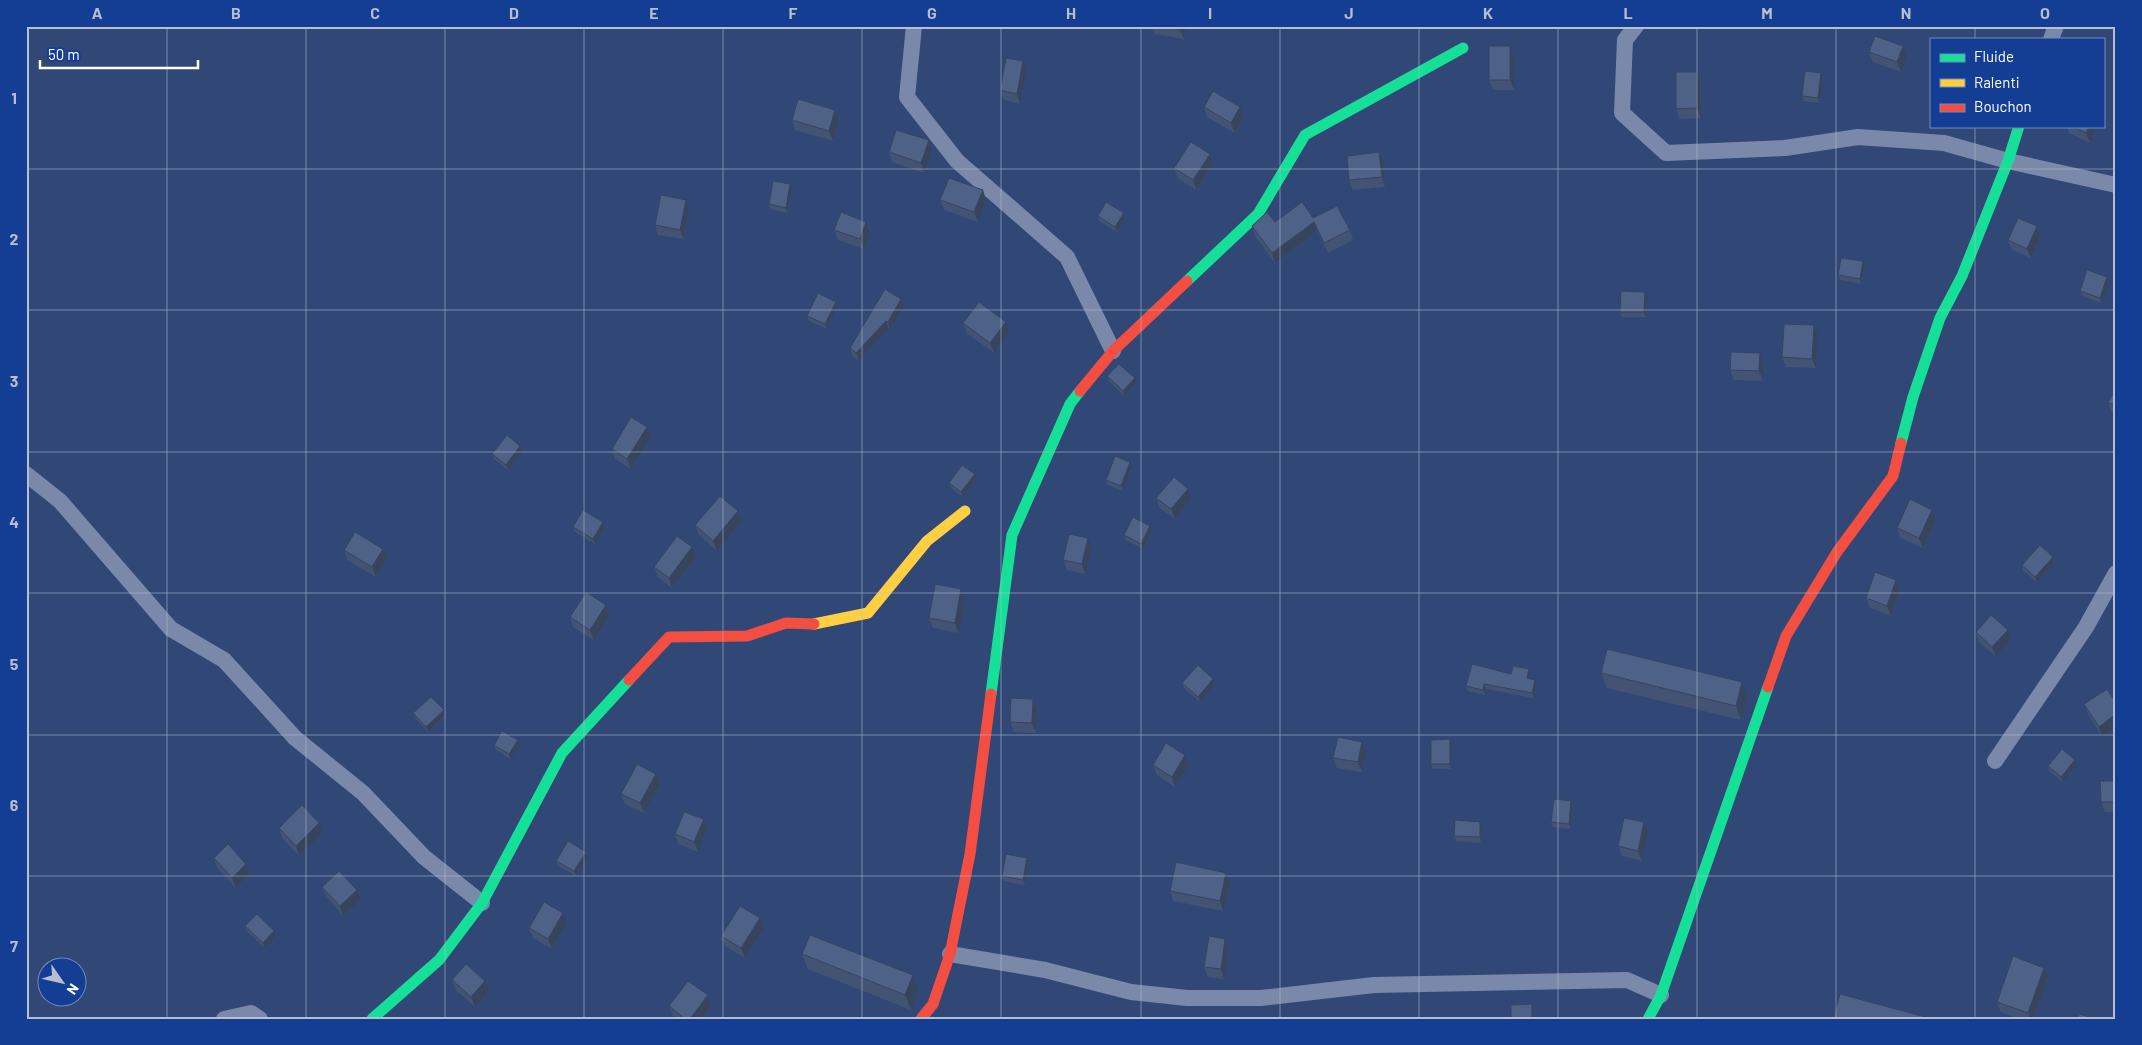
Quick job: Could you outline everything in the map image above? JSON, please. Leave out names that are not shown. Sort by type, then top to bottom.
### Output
[{"type":"street","points":[[914,26],[907,97],[957,161],[1067,257],[1113,351]]},
{"type":"street","points":[[1636,26],[1624,40],[1622,113],[1666,153],[1785,148],[1858,137],[1944,143],[2008,161],[2116,185]]},
{"type":"street","points":[[2051,38],[2056,26]]},
{"type":"street","points":[[922,1019],[933,1004],[950,954],[970,854],[1012,535],[1070,404],[1113,351],[1258,214],[1306,135],[1463,48]]},
{"type":"street","points":[[1648,1019],[1661,995],[1786,636],[1837,552],[1893,476],[1913,398],[1940,318],[1962,276],[2008,161],[2017,128]]},
{"type":"street","points":[[26,474],[60,501],[171,630],[224,660],[295,738],[364,793],[424,857],[482,903]]},
{"type":"street","points":[[372,1019],[439,960],[482,903],[562,753],[669,637],[747,636],[786,623],[818,624],[868,613],[927,541],[965,511]]},
{"type":"street","points":[[1995,762],[2086,627],[2116,573]]},
{"type":"street","points":[[950,954],[1045,970],[1131,992],[1187,998],[1261,998],[1374,986],[1627,980],[1661,995]]},
{"type":"street","points":[[224,1019],[251,1013],[260,1019]]},
{"type":"building","points":[[1164,26],[1181,26],[1180,30]]},
{"type":"building","points":[[1875,36],[1903,46],[1897,62],[1869,52]]},
{"type":"building","points":[[1489,46],[1510,46],[1510,80],[1489,80]]},
{"type":"building","points":[[1006,58],[1023,61],[1017,94],[1000,90]]},
{"type":"building","points":[[1805,71],[1821,73],[1818,98],[1802,96]]},
{"type":"building","points":[[1676,72],[1697,72],[1697,108],[1676,109]]},
{"type":"building","points":[[1213,91],[1240,107],[1231,123],[1204,107]]},
{"type":"building","points":[[798,99],[835,110],[829,131],[792,120]]},
{"type":"building","points":[[2076,128],[2088,128],[2086,133]]},
{"type":"building","points":[[896,130],[929,140],[921,163],[889,152]]},
{"type":"building","points":[[1191,142],[1210,154],[1193,180],[1174,168]]},
{"type":"building","points":[[1379,152],[1382,177],[1349,180],[1347,156]]},
{"type":"building","points":[[949,178],[983,190],[974,212],[940,200]]},
{"type":"building","points":[[773,181],[790,184],[786,208],[769,204]]},
{"type":"building","points":[[661,195],[686,200],[680,230],[655,225]]},
{"type":"building","points":[[1106,202],[1124,213],[1115,227],[1098,216]]},
{"type":"building","points":[[1302,202],[1313,218],[1337,206],[1350,230],[1324,243],[1314,222],[1272,253],[1252,226],[1267,212],[1275,222]]},
{"type":"building","points":[[841,212],[866,222],[860,239],[834,230]]},
{"type":"building","points":[[2018,218],[2037,226],[2027,249],[2008,240]]},
{"type":"building","points":[[1841,258],[1863,261],[1860,279],[1838,275]]},
{"type":"building","points":[[2087,270],[2107,277],[2100,298],[2080,291]]},
{"type":"building","points":[[885,289],[901,299],[888,322],[886,321],[856,353],[850,348]]},
{"type":"building","points":[[1621,291],[1645,292],[1644,312],[1620,312]]},
{"type":"building","points":[[818,293],[836,302],[825,324],[807,316]]},
{"type":"building","points":[[979,302],[1006,322],[990,343],[963,323]]},
{"type":"building","points":[[1784,324],[1814,325],[1812,359],[1782,357]]},
{"type":"building","points":[[1731,352],[1760,353],[1759,371],[1730,370]]},
{"type":"building","points":[[1119,364],[1135,378],[1123,391],[1107,376]]},
{"type":"building","points":[[2116,389],[2116,406],[2108,402]]},
{"type":"building","points":[[631,417],[647,427],[627,459],[612,449]]},
{"type":"building","points":[[507,435],[520,446],[506,465],[492,454]]},
{"type":"building","points":[[1115,456],[1130,462],[1121,486],[1106,480]]},
{"type":"building","points":[[962,465],[975,474],[961,492],[949,483]]},
{"type":"building","points":[[1174,477],[1188,489],[1171,509],[1156,498]]},
{"type":"building","points":[[720,496],[738,511],[713,541],[695,525]]},
{"type":"building","points":[[1910,499],[1932,510],[1919,538],[1897,528]]},
{"type":"building","points":[[583,510],[603,522],[593,539],[573,527]]},
{"type":"building","points":[[1133,517],[1150,526],[1141,544],[1124,535]]},
{"type":"building","points":[[355,532],[383,549],[372,567],[344,550]]},
{"type":"building","points":[[1069,534],[1088,538],[1082,564],[1063,560]]},
{"type":"building","points":[[677,536],[692,547],[669,578],[654,567]]},
{"type":"building","points":[[2040,545],[2053,557],[2035,577],[2022,565]]},
{"type":"building","points":[[1875,572],[1896,580],[1887,606],[1866,598]]},
{"type":"building","points":[[935,584],[961,589],[955,623],[929,618]]},
{"type":"building","points":[[586,592],[606,605],[590,630],[570,617]]},
{"type":"building","points":[[1991,615],[2008,630],[1992,647],[1976,632]]},
{"type":"building","points":[[1607,649],[1742,682],[1736,706],[1601,673]]},
{"type":"building","points":[[1472,664],[1511,674],[1513,666],[1529,669],[1527,678],[1535,680],[1532,693],[1484,684],[1483,690],[1466,686]]},
{"type":"building","points":[[1198,665],[1213,679],[1198,697],[1182,683]]},
{"type":"building","points":[[2107,689],[2116,703],[2116,714],[2099,727],[2084,704]]},
{"type":"building","points":[[431,697],[444,710],[426,727],[413,713]]},
{"type":"building","points":[[1011,698],[1033,699],[1032,723],[1010,722]]},
{"type":"building","points":[[502,731],[518,740],[509,754],[494,745]]},
{"type":"building","points":[[1338,737],[1362,742],[1358,762],[1333,758]]},
{"type":"building","points":[[1450,739],[1450,764],[1431,764],[1431,740]]},
{"type":"building","points":[[1166,743],[1185,755],[1172,777],[1153,765]]},
{"type":"building","points":[[2062,749],[2075,760],[2061,777],[2048,766]]},
{"type":"building","points":[[637,764],[656,774],[640,803],[621,794]]},
{"type":"building","points":[[2100,781],[2116,781],[2116,802],[2101,802]]},
{"type":"building","points":[[1554,799],[1571,801],[1569,824],[1551,822]]},
{"type":"building","points":[[302,805],[319,823],[296,846],[279,828]]},
{"type":"building","points":[[684,812],[704,819],[694,842],[675,834]]},
{"type":"building","points":[[1624,818],[1644,822],[1638,851],[1618,846]]},
{"type":"building","points":[[1455,820],[1480,822],[1480,837],[1454,836]]},
{"type":"building","points":[[568,841],[586,852],[574,871],[556,861]]},
{"type":"building","points":[[228,844],[246,864],[232,878],[214,858]]},
{"type":"building","points":[[1006,854],[1027,858],[1023,880],[1002,876]]},
{"type":"building","points":[[1176,862],[1226,873],[1220,901],[1170,891]]},
{"type":"building","points":[[339,871],[357,890],[340,906],[322,887]]},
{"type":"building","points":[[544,902],[563,913],[548,939],[529,928]]},
{"type":"building","points":[[740,906],[760,918],[741,948],[721,936]]},
{"type":"building","points":[[257,914],[274,931],[263,943],[245,926]]},
{"type":"building","points":[[810,935],[913,975],[905,995],[802,954]]},
{"type":"building","points":[[1209,936],[1225,939],[1221,969],[1204,967]]},
{"type":"building","points":[[2013,956],[2044,968],[2028,1013],[1997,1002]]},
{"type":"building","points":[[466,964],[485,981],[471,997],[452,980]]},
{"type":"building","points":[[688,981],[708,995],[690,1019],[685,1019],[669,1006]]},
{"type":"building","points":[[1840,994],[1933,1019],[1833,1019]]},
{"type":"building","points":[[1532,1004],[1532,1019],[1511,1019],[1511,1005]]},
{"type":"building","points":[[2079,1014],[2097,1019],[2078,1019]]},
{"type":"traffic: fast","points":[[1187,281],[1258,214],[1305,135],[1463,48]]},
{"type":"traffic: fast","points":[[1901,443],[1913,397],[1940,318],[1962,276],[2008,161],[2018,128]]},
{"type":"traffic: fast","points":[[991,694],[1012,535],[1070,404],[1080,391]]},
{"type":"traffic: fast","points":[[372,1019],[439,960],[482,903],[562,753],[629,680]]},
{"type":"traffic: fast","points":[[1648,1019],[1661,995],[1768,687]]},
{"type":"traffic: slow","points":[[814,624],[868,613],[927,541],[965,511]]},
{"type":"traffic: jam","points":[[1080,391],[1113,351],[1187,281]]},
{"type":"traffic: jam","points":[[1768,687],[1786,636],[1837,552],[1893,476],[1901,443]]},
{"type":"traffic: jam","points":[[629,680],[669,637],[747,636],[786,623],[814,624]]},
{"type":"traffic: jam","points":[[921,1019],[933,1004],[950,954],[970,854],[991,694]]}]
